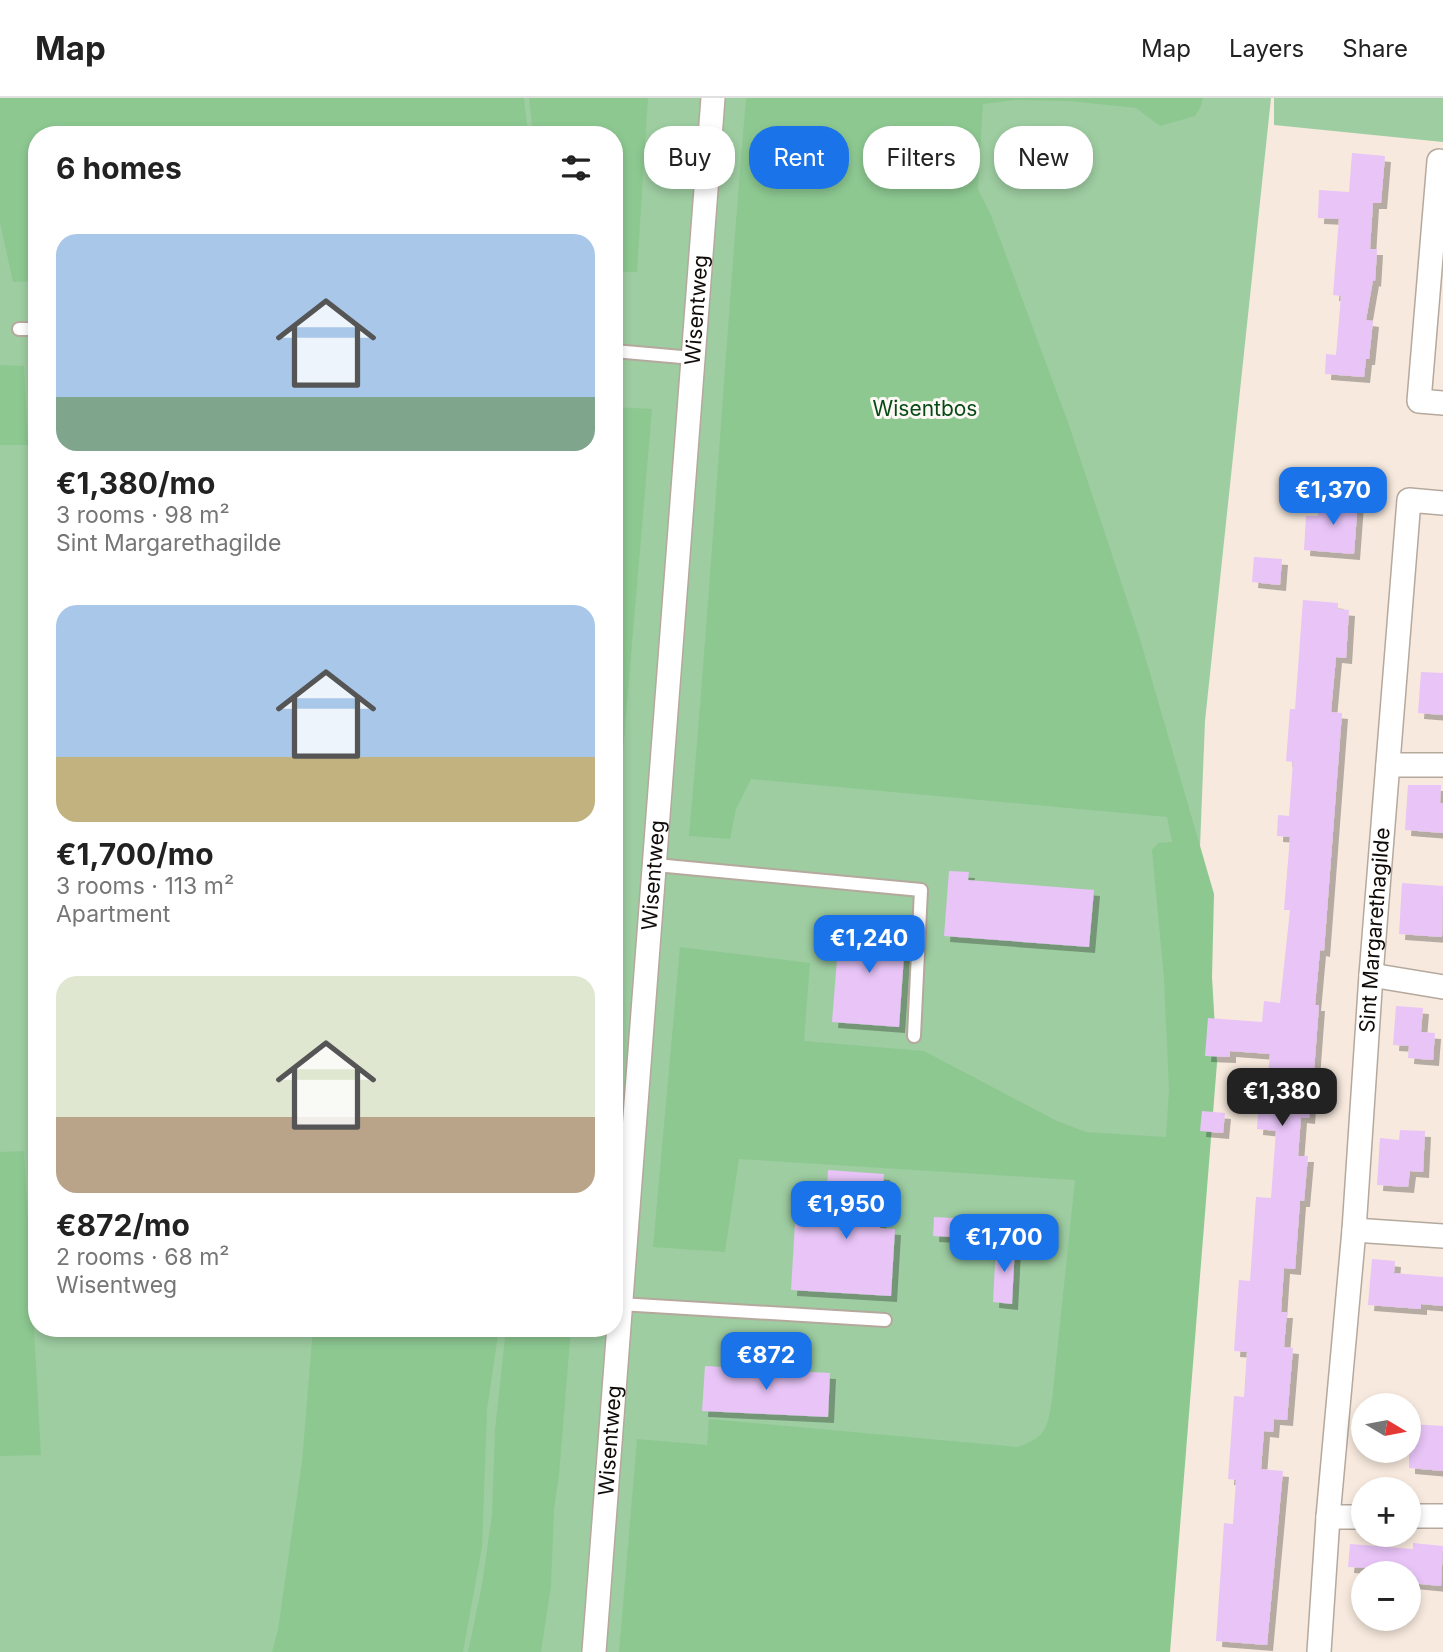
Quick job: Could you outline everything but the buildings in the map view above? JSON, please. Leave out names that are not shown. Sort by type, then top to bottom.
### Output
[{"type":"street","name":"Wisentweg","points":[[623,1267],[713,98]]},
{"type":"street","points":[[1443,162],[1439,161],[1419,401],[1443,403]]},
{"type":"street","name":"Sint Margarethagilde","points":[[1319,1652],[1409,500],[1443,503]]},
{"type":"street","points":[[1388,765],[1443,765]]},
{"type":"street","points":[[1371,975],[1443,987]]},
{"type":"street","points":[[1354,1230],[1443,1236]]},
{"type":"street","name":"Wisentweg","points":[[594,1652],[618,1337]]},
{"type":"street","points":[[1421,1516],[1443,1516]]},
{"type":"street","points":[[1328,1517],[1351,1517]]},
{"type":"lane","points":[[19,329],[28,329]]},
{"type":"lane","points":[[623,352],[693,358]]},
{"type":"lane","points":[[656,865],[921,890],[914,1036]]},
{"type":"lane","points":[[623,1304],[885,1320]]},
{"type":"green space","name":"Wisentbos","points":[[0,98],[1271,98],[1205,721],[1196,948],[1153,1652],[0,1652]]},
{"type":"green space","points":[[0,98],[524,98],[527,126],[28,126],[28,281],[13,282],[0,223]]},
{"type":"green space","points":[[529,98],[648,98],[646,126],[644,126],[637,272],[623,272],[623,126],[532,126]]},
{"type":"green space","points":[[746,98],[1203,98],[1195,116],[1160,126],[1136,108],[1069,101],[1015,100],[983,104],[980,155],[980,126],[863,126],[863,189],[978,189],[991,215],[1069,425],[1140,639],[1214,894],[1212,977],[1217,1063],[1170,1652],[619,1652],[637,1439],[707,1445],[709,1419],[1018,1447],[1034,1440],[1044,1431],[1052,1400],[1075,1180],[739,1159],[725,1252],[653,1247],[680,947],[810,963],[804,1041],[924,1051],[1057,1121],[1086,1132],[1166,1137],[1169,1089],[1164,979],[1152,850],[1158,843],[1172,842],[1167,817],[751,779],[736,809],[730,839],[689,836]]},
{"type":"green space","points":[[1274,98],[1443,98],[1443,142],[1274,125]]},
{"type":"green space","points":[[0,365],[24,366],[28,445],[0,445]]},
{"type":"green space","points":[[623,407],[652,409],[623,750]]},
{"type":"green space","points":[[24,1151],[28,1223],[28,1337],[34,1337],[41,1455],[0,1456],[0,1152]]},
{"type":"green space","points":[[312,1337],[498,1337],[487,1410],[482,1547],[463,1652],[272,1652],[278,1630],[302,1462]]},
{"type":"green space","points":[[505,1337],[570,1337],[554,1509],[551,1586],[541,1652],[468,1652],[482,1585],[492,1514],[495,1430]]}]
